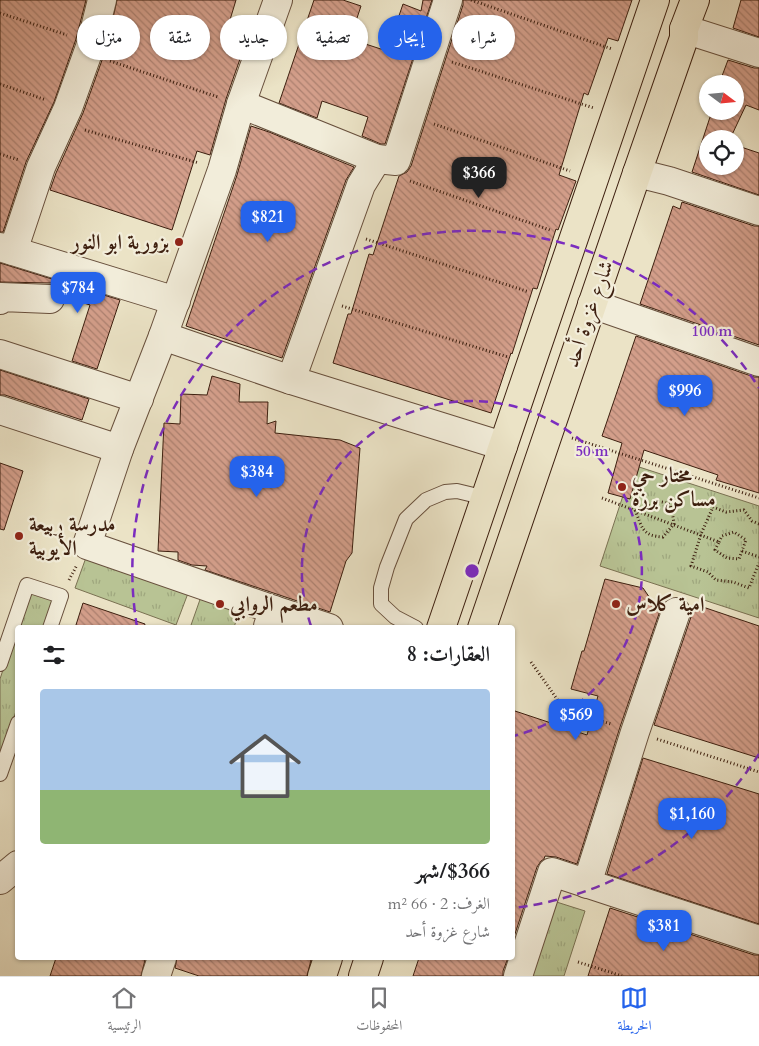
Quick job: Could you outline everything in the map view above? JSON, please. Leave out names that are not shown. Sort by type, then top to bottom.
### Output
[{"type":"main road","name":"شارع غزوة أحد","points":[[442,625],[655,0]]},
{"type":"main road","name":"شارع غزوة أحد","points":[[483,625],[684,38],[684,29],[695,0]]},
{"type":"main road","points":[[322,976],[327,960]]},
{"type":"main road","points":[[363,976],[368,960]]},
{"type":"street","points":[[98,15],[102,0]]},
{"type":"street","points":[[278,0],[240,104],[222,170],[164,336],[119,449],[87,545],[271,619],[310,625]]},
{"type":"street","points":[[442,18],[448,0]]},
{"type":"street","points":[[684,29],[759,53]]},
{"type":"street","points":[[86,60],[7,249],[176,301]]},
{"type":"street","points":[[240,104],[376,159],[396,161],[428,60]]},
{"type":"street","points":[[291,380],[361,184],[376,159]]},
{"type":"street","points":[[637,173],[669,181],[759,212]]},
{"type":"street","points":[[0,300],[1,297],[50,299]]},
{"type":"street","points":[[592,304],[759,362]]},
{"type":"street","points":[[164,336],[291,380],[503,446]]},
{"type":"street","points":[[0,354],[139,399]]},
{"type":"street","points":[[0,410],[119,449]]},
{"type":"street","points":[[587,884],[676,612]]},
{"type":"street","points":[[0,879],[15,867]]},
{"type":"street","points":[[518,976],[552,872],[759,940]]},
{"type":"street","points":[[156,976],[161,960]]},
{"type":"lane","points":[[411,625],[395,616],[381,604],[381,588],[387,567],[406,519],[426,500],[445,492],[457,491],[486,498]]},
{"type":"lane","points":[[0,664],[28,585],[61,596],[51,625]]},
{"type":"lane","points":[[0,774],[15,732]]},
{"type":"path","points":[[470,0],[636,57]]},
{"type":"path","points":[[0,13],[77,44]]},
{"type":"path","points":[[442,59],[616,116]]},
{"type":"path","points":[[120,60],[240,104]]},
{"type":"path","points":[[0,84],[64,116],[222,170]]},
{"type":"path","points":[[410,116],[594,180]]},
{"type":"path","points":[[408,180],[574,238]]},
{"type":"path","points":[[344,232],[553,300]]},
{"type":"path","points":[[320,299],[531,364]]},
{"type":"path","points":[[549,430],[759,498]]},
{"type":"path","points":[[602,498],[719,542]]},
{"type":"path","points":[[635,510],[644,531],[653,536],[663,537],[674,524],[670,504],[659,500],[649,504],[640,512]]},
{"type":"path","points":[[759,524],[752,521],[744,510],[726,512],[713,507],[701,534],[691,566],[708,572],[716,580],[734,582],[749,588],[759,563]]},
{"type":"path","points":[[734,532],[746,540],[739,559],[727,558],[715,550],[719,542],[722,536],[734,532]]},
{"type":"path","points":[[61,596],[87,545]]},
{"type":"path","points":[[742,551],[759,557]]},
{"type":"path","points":[[578,962],[622,976]]},
{"type":"green space","points":[[633,465],[759,506],[759,618],[600,566]]},
{"type":"green space","points":[[88,552],[190,588],[176,625],[75,588]]},
{"type":"green space","points":[[29,590],[54,599],[45,625],[18,625]]},
{"type":"green space","points":[[203,591],[242,605],[235,625],[191,625]]},
{"type":"green space","points":[[15,633],[15,714],[0,760],[0,679]]},
{"type":"green space","points":[[547,899],[585,911],[564,976],[522,976]]},
{"type":"building","points":[[0,0],[86,0],[82,15],[77,15],[76,39],[54,102],[26,162],[3,232],[0,232]]},
{"type":"building","points":[[117,0],[236,0],[231,15],[220,15],[220,60],[240,60],[210,155],[197,151],[172,230],[50,190],[83,113],[102,60],[140,60],[140,15],[114,15]]},
{"type":"building","points":[[314,0],[343,0],[361,6],[358,15],[309,15]]},
{"type":"building","points":[[423,0],[432,0],[427,15],[399,15],[403,4],[421,11]]},
{"type":"building","points":[[463,0],[632,0],[618,41],[608,38],[588,95],[584,93],[559,175],[576,181],[558,230],[556,229],[537,289],[533,288],[491,413],[333,363],[348,314],[351,314],[369,254],[373,255],[399,176],[407,172],[411,166],[452,39],[452,60],[515,60],[515,15],[460,15]]},
{"type":"building","points":[[741,0],[759,0],[759,37],[733,28]]},
{"type":"building","points":[[368,45],[378,48],[378,60],[412,60],[385,144],[362,136],[368,117],[322,101],[317,118],[279,103],[297,50],[297,60],[368,60]]},
{"type":"building","points":[[728,60],[759,68],[759,110],[746,105],[744,109],[744,75],[722,75]]},
{"type":"building","points":[[709,120],[739,120],[734,130],[706,130]]},
{"type":"building","points":[[251,126],[354,167],[346,180],[282,358],[186,326],[237,175]]},
{"type":"building","points":[[744,148],[759,153],[759,195],[701,175],[744,175]]},
{"type":"building","points":[[699,151],[699,174],[692,172]]},
{"type":"building","points":[[682,202],[759,226],[759,345],[640,304],[673,206],[680,209]]},
{"type":"building","points":[[0,263],[120,300],[97,369],[72,361],[90,305],[65,297],[64,291],[59,286],[51,283],[0,282]]},
{"type":"building","points":[[636,336],[754,377],[759,377],[759,493],[716,480],[718,475],[644,450],[630,499],[608,493],[622,443],[602,436]]},
{"type":"building","points":[[0,370],[89,399],[82,420],[0,395]]},
{"type":"building","points":[[212,376],[240,384],[239,402],[268,402],[267,424],[276,421],[275,433],[340,440],[360,448],[352,553],[346,561],[330,612],[205,570],[207,566],[192,565],[178,560],[178,552],[158,551],[164,423],[180,424],[181,394],[207,395]]},
{"type":"building","points":[[0,463],[23,471],[4,530],[0,529]]},
{"type":"building","points":[[605,579],[643,588],[652,601],[662,605],[620,727],[577,864],[556,857],[545,856],[537,867],[515,934],[515,711],[587,735],[598,696],[571,689],[582,651],[584,651]]},
{"type":"building","points":[[83,603],[145,624],[145,625],[76,625]]},
{"type":"building","points":[[694,604],[759,626],[759,758],[654,725]]},
{"type":"building","points":[[643,758],[759,794],[759,924],[607,874]]},
{"type":"building","points":[[610,908],[754,955],[759,955],[759,976],[588,976]]},
{"type":"building","points":[[55,960],[145,960],[141,976],[50,976]]},
{"type":"building","points":[[177,960],[311,960],[307,976],[199,976],[175,968]]},
{"type":"building","points":[[418,960],[507,960],[503,976],[413,976]]},
{"type":"place","name":"بزورية ابو النور","points":[[179,242]]},
{"type":"place","name":"مختار حي مساكن برزة","points":[[622,487]]},
{"type":"place","name":"مدرسة ربيعة الأيوبية","points":[[19,536]]},
{"type":"place","name":"مطعم الروابي","points":[[220,604]]},
{"type":"place","name":"امية كلاس","points":[[616,604]]}]
